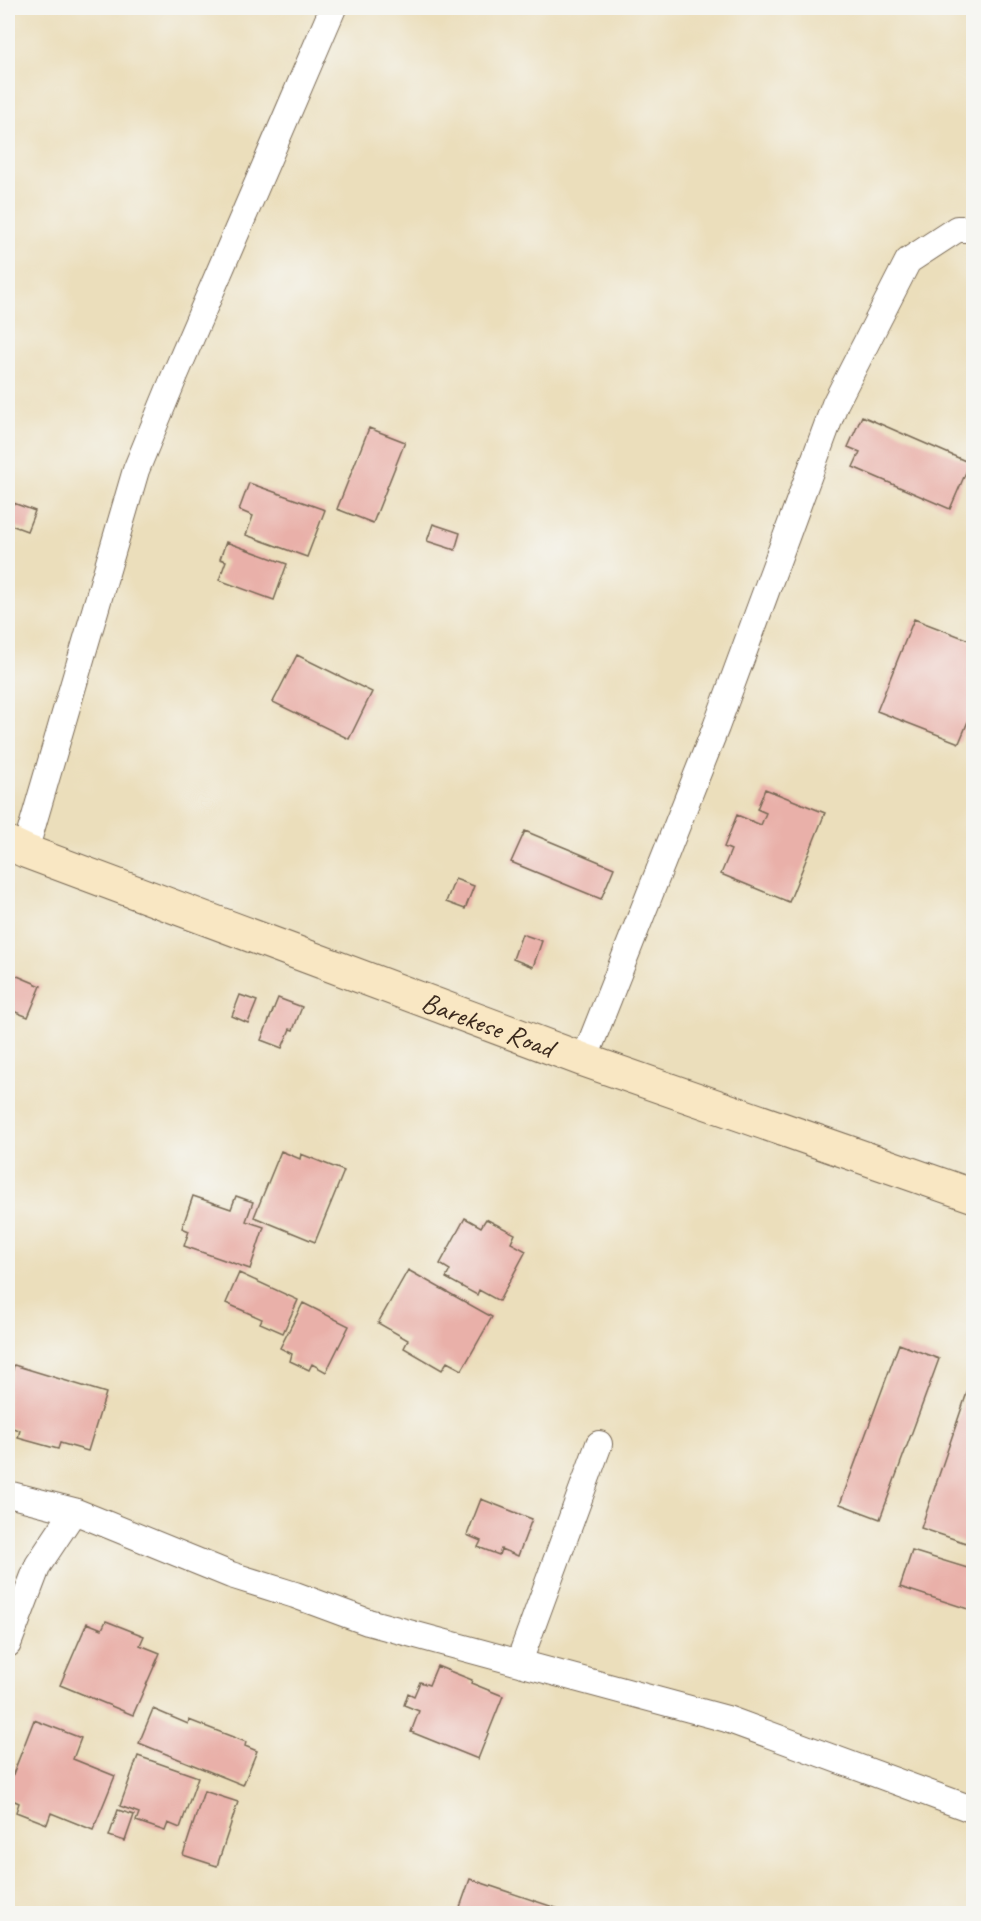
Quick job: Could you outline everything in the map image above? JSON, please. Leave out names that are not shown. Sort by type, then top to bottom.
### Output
[{"type":"main road","name":"Barekese Road","points":[[16,847],[584,1060],[974,1196]]},
{"type":"street","points":[[16,847],[136,471],[333,8]]},
{"type":"street","points":[[584,1060],[716,728],[835,404],[908,261],[957,229],[974,229]]},
{"type":"street","points":[[519,1662],[599,1444]]},
{"type":"street","points":[[8,1494],[74,1511],[231,1575],[295,1595],[368,1622],[727,1719],[974,1810]]},
{"type":"street","points":[[8,1644],[38,1565],[74,1511]]},
{"type":"building","points":[[862,416],[970,463],[950,509],[853,467],[860,452],[848,447]]},
{"type":"building","points":[[369,428],[405,442],[373,523],[337,509]]},
{"type":"building","points":[[249,483],[325,510],[307,557],[246,535],[253,516],[239,510]]},
{"type":"building","points":[[8,501],[35,511],[27,531],[8,524]]},
{"type":"building","points":[[433,524],[460,533],[455,550],[427,541]]},
{"type":"building","points":[[226,542],[287,564],[274,600],[219,580],[226,561],[220,559]]},
{"type":"building","points":[[914,619],[974,642],[974,707],[959,743],[877,711]]},
{"type":"building","points":[[297,655],[372,692],[349,739],[273,702]]},
{"type":"building","points":[[765,789],[825,813],[789,902],[721,874],[731,850],[724,847],[737,815],[761,825],[766,813],[757,809]]},
{"type":"building","points":[[525,831],[614,868],[601,899],[511,862]]},
{"type":"building","points":[[455,879],[474,886],[465,909],[446,902]]},
{"type":"building","points":[[522,934],[542,941],[533,967],[513,959]]},
{"type":"building","points":[[8,972],[41,986],[28,1017],[8,1009]]},
{"type":"building","points":[[240,995],[257,1001],[248,1023],[232,1016]]},
{"type":"building","points":[[278,998],[302,1007],[293,1030],[290,1029],[282,1048],[261,1040]]},
{"type":"building","points":[[281,1151],[300,1159],[301,1154],[344,1171],[315,1242],[254,1217]]},
{"type":"building","points":[[193,1196],[231,1209],[236,1196],[253,1202],[246,1221],[264,1227],[250,1269],[184,1246],[189,1231],[182,1228]]},
{"type":"building","points":[[465,1218],[481,1227],[486,1219],[515,1234],[511,1243],[526,1251],[499,1301],[479,1290],[477,1295],[446,1278],[450,1270],[440,1264]]},
{"type":"building","points":[[408,1270],[492,1317],[462,1370],[447,1362],[442,1370],[404,1348],[408,1340],[378,1323]]},
{"type":"building","points":[[239,1273],[298,1300],[283,1333],[260,1323],[262,1319],[226,1303]]},
{"type":"building","points":[[303,1303],[349,1326],[326,1372],[312,1364],[309,1370],[290,1361],[292,1354],[280,1348]]},
{"type":"building","points":[[899,1344],[939,1359],[880,1519],[840,1504]]},
{"type":"building","points":[[14,1365],[106,1393],[88,1451],[60,1443],[58,1449],[18,1438],[20,1430],[8,1427],[8,1387]]},
{"type":"building","points":[[973,1375],[974,1522],[966,1543],[921,1528]]},
{"type":"building","points":[[481,1499],[532,1519],[518,1556],[501,1549],[499,1555],[478,1547],[481,1541],[467,1535]]},
{"type":"building","points":[[912,1551],[974,1570],[974,1611],[900,1587]]},
{"type":"building","points":[[106,1621],[144,1636],[140,1645],[160,1653],[133,1715],[60,1685],[87,1623],[102,1629]]},
{"type":"building","points":[[437,1666],[503,1696],[478,1759],[411,1732],[419,1711],[404,1705],[408,1693],[414,1696],[420,1682],[429,1685]]},
{"type":"building","points":[[153,1709],[188,1724],[189,1720],[246,1742],[245,1746],[257,1751],[243,1785],[139,1743]]},
{"type":"building","points":[[34,1720],[81,1738],[73,1759],[115,1776],[93,1830],[51,1813],[47,1824],[16,1812],[19,1803],[8,1798],[8,1787]]},
{"type":"building","points":[[138,1756],[198,1777],[180,1828],[168,1823],[165,1831],[136,1821],[139,1813],[120,1806]]},
{"type":"building","points":[[204,1791],[238,1802],[217,1866],[183,1855]]},
{"type":"building","points":[[118,1810],[134,1815],[125,1841],[109,1836]]},
{"type":"building","points":[[470,1879],[559,1909],[558,1914],[468,1914],[459,1910]]}]
